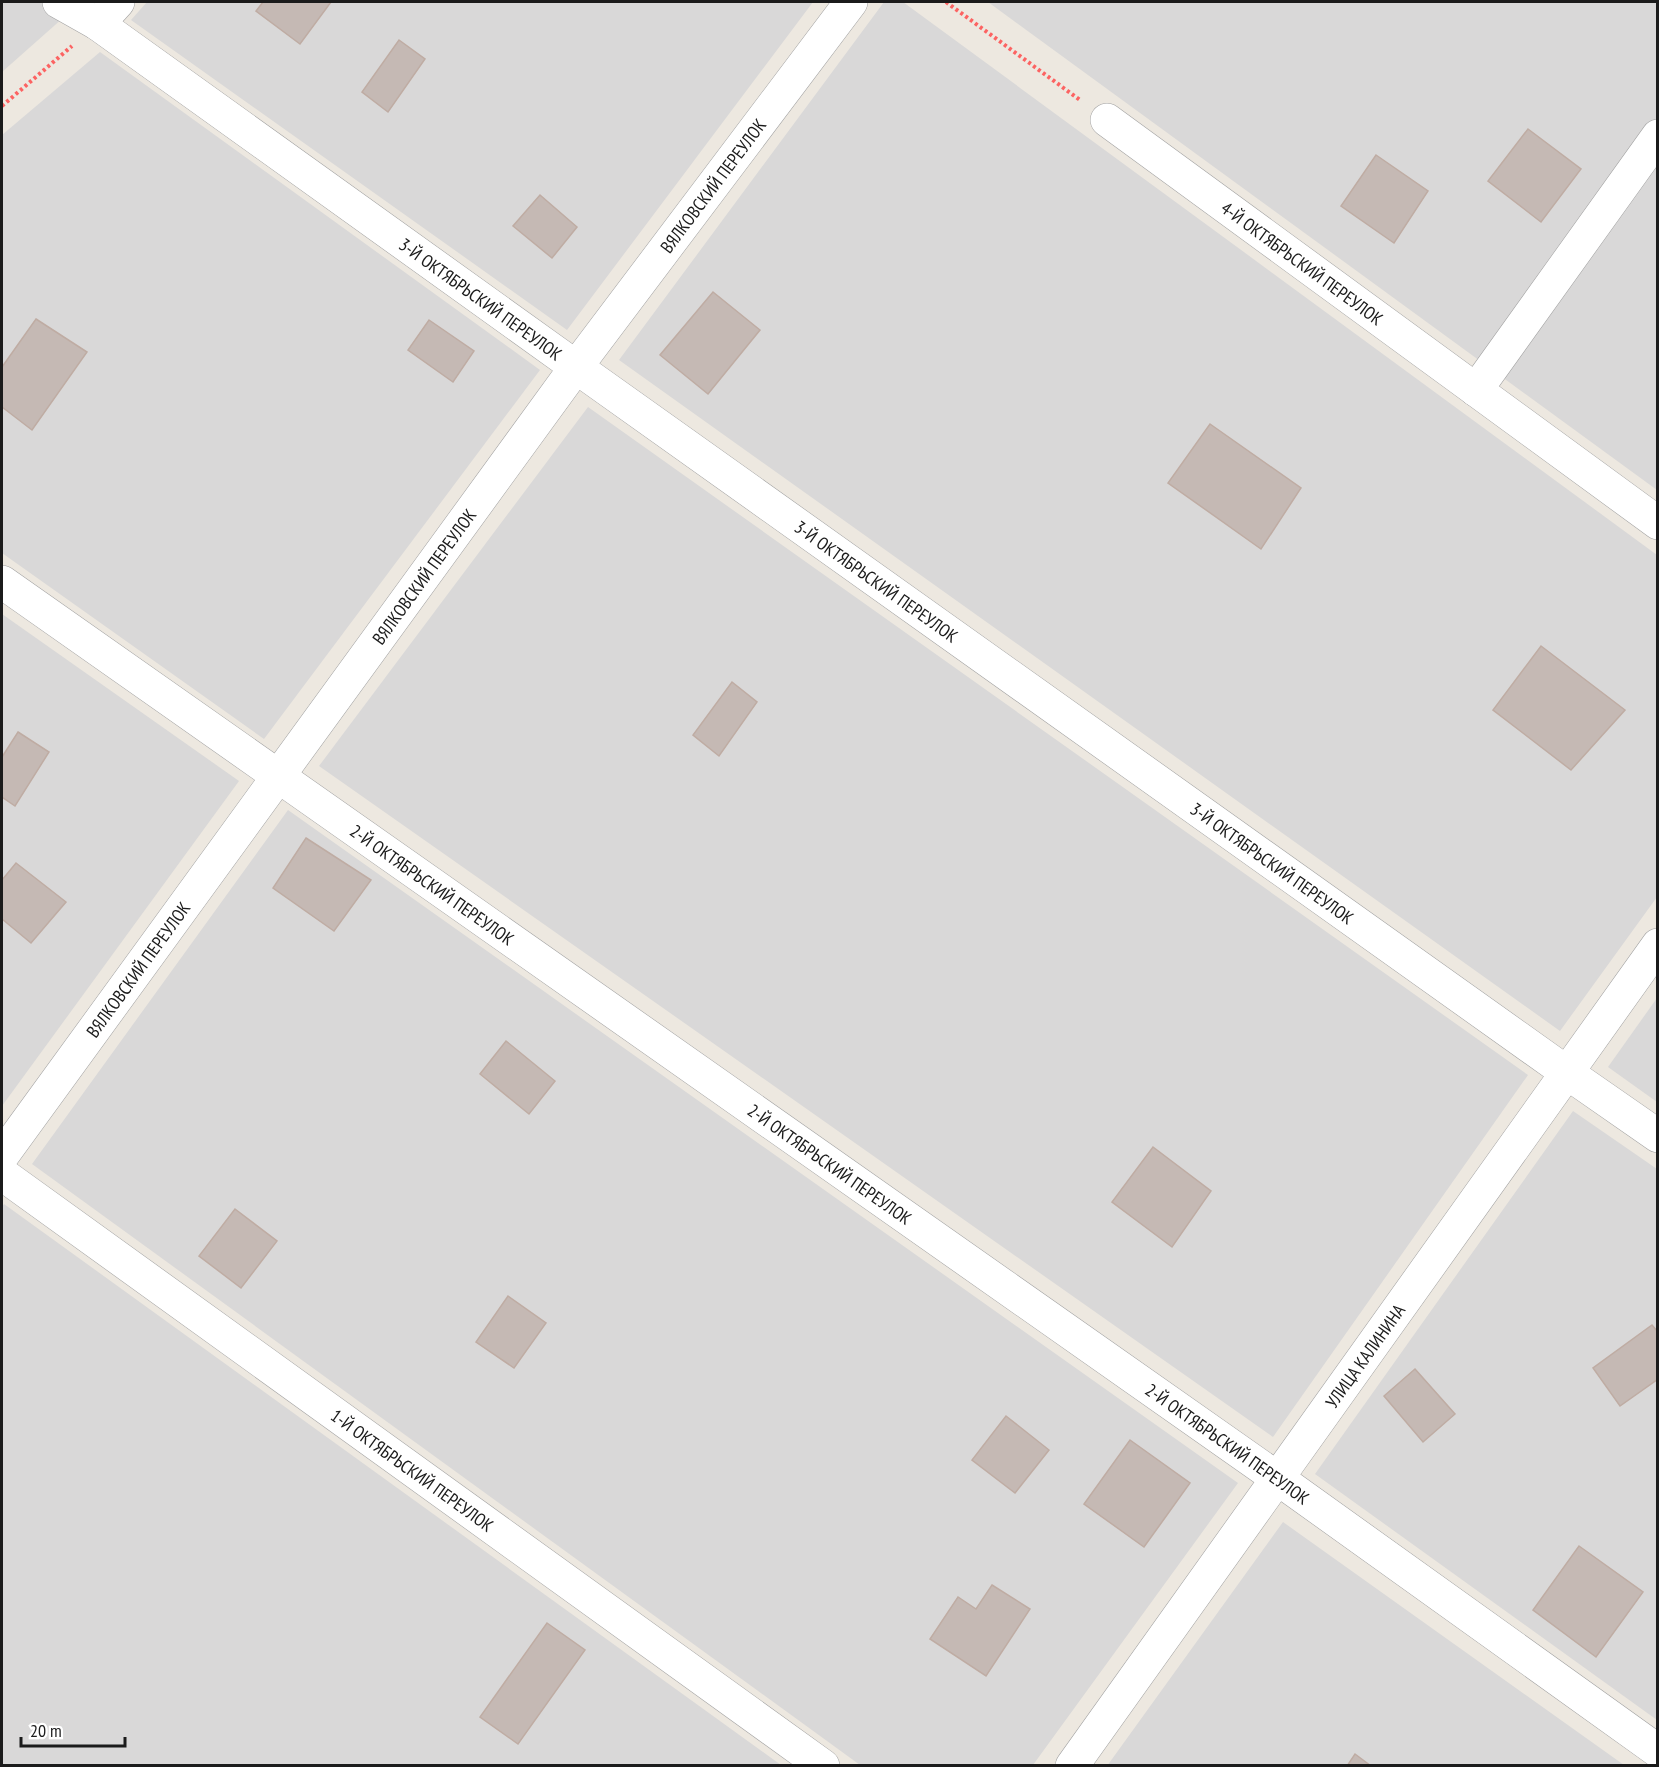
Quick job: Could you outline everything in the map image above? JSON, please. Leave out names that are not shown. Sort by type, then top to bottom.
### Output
[{"type":"street","name":"3-Й ОКТЯБРЬСКИЙ ПЕРЕУЛОК","points":[[59,2],[108,13],[576,367],[1658,1136]]},
{"type":"street","name":"ВЯЛКОВСКИЙ ПЕРЕУЛОК","points":[[2,1156],[576,367],[851,2]]},
{"type":"street","name":"4-Й ОКТЯБРЬСКИЙ ПЕРЕУЛОК","points":[[1107,120],[1658,523]]},
{"type":"street","points":[[1476,390],[1658,136]]},
{"type":"street","name":"2-Й ОКТЯБРЬСКИЙ ПЕРЕУЛОК","points":[[2,582],[1276,1478],[1658,1751]]},
{"type":"street","name":"УЛИЦА КАЛИНИНА","points":[[1072,1766],[1658,945]]},
{"type":"street","name":"1-Й ОКТЯБРЬСКИЙ ПЕРЕУЛОК","points":[[2,1174],[823,1766]]},
{"type":"path","points":[[946,2],[1107,120]]},
{"type":"path","points":[[2,106],[108,13]]},
{"type":"shaded area","points":[[2,2],[81,2],[2,72]]},
{"type":"shaded area","points":[[147,2],[813,2],[567,330],[131,20]]},
{"type":"shaded area","points":[[884,2],[903,2],[1657,555],[1657,897],[1560,1031],[619,360]]},
{"type":"shaded area","points":[[988,2],[1657,2],[1657,490]]},
{"type":"shaded area","points":[[100,52],[540,370],[264,739],[2,553],[2,135]]},
{"type":"shaded area","points":[[588,407],[1528,1075],[1273,1437],[319,766]]},
{"type":"shaded area","points":[[2,614],[239,781],[2,1106]]},
{"type":"shaded area","points":[[288,810],[1238,1483],[1033,1765],[860,1765],[32,1164]]},
{"type":"shaded area","points":[[1657,998],[1657,1102],[1608,1067]]},
{"type":"shaded area","points":[[1573,1111],[1657,1169],[1657,1720],[1315,1474]]},
{"type":"shaded area","points":[[4,1204],[781,1765],[2,1766],[2,1207]]},
{"type":"shaded area","points":[[1283,1522],[1624,1765],[1107,1766]]},
{"type":"building","points":[[263,2],[331,2],[300,44],[256,11]]},
{"type":"building","points":[[399,40],[425,59],[388,112],[362,92]]},
{"type":"building","points":[[1528,129],[1581,169],[1541,222],[1488,181]]},
{"type":"building","points":[[1376,155],[1428,191],[1394,243],[1341,206]]},
{"type":"building","points":[[540,195],[577,227],[552,258],[513,226]]},
{"type":"building","points":[[713,292],[760,330],[708,394],[660,355]]},
{"type":"building","points":[[36,319],[87,352],[32,430],[2,407],[2,367]]},
{"type":"building","points":[[429,320],[474,351],[453,382],[408,350]]},
{"type":"building","points":[[1210,424],[1301,488],[1261,549],[1168,483]]},
{"type":"building","points":[[1541,646],[1625,710],[1571,770],[1493,710]]},
{"type":"building","points":[[732,682],[757,702],[719,756],[693,735]]},
{"type":"building","points":[[18,732],[49,752],[15,806],[2,797],[2,757]]},
{"type":"building","points":[[306,838],[371,880],[334,931],[273,888]]},
{"type":"building","points":[[16,863],[66,902],[31,943],[2,919],[2,880]]},
{"type":"building","points":[[506,1041],[555,1081],[529,1114],[480,1074]]},
{"type":"building","points":[[1153,1147],[1211,1191],[1172,1247],[1112,1202]]},
{"type":"building","points":[[235,1209],[277,1241],[241,1288],[199,1256]]},
{"type":"building","points":[[508,1296],[546,1323],[514,1368],[476,1342]]},
{"type":"building","points":[[1652,1325],[1658,1332],[1658,1379],[1620,1406],[1593,1368]]},
{"type":"building","points":[[1415,1369],[1455,1414],[1423,1442],[1384,1396]]},
{"type":"building","points":[[1006,1416],[1049,1450],[1015,1493],[972,1460]]},
{"type":"building","points":[[1130,1440],[1190,1483],[1144,1547],[1084,1504]]},
{"type":"building","points":[[1579,1546],[1643,1592],[1596,1657],[1533,1610]]},
{"type":"building","points":[[992,1585],[1030,1609],[986,1676],[930,1639],[958,1597],[976,1609]]},
{"type":"building","points":[[547,1623],[585,1650],[518,1744],[480,1717]]},
{"type":"building","points":[[1355,1754],[1371,1766],[1347,1766]]}]
